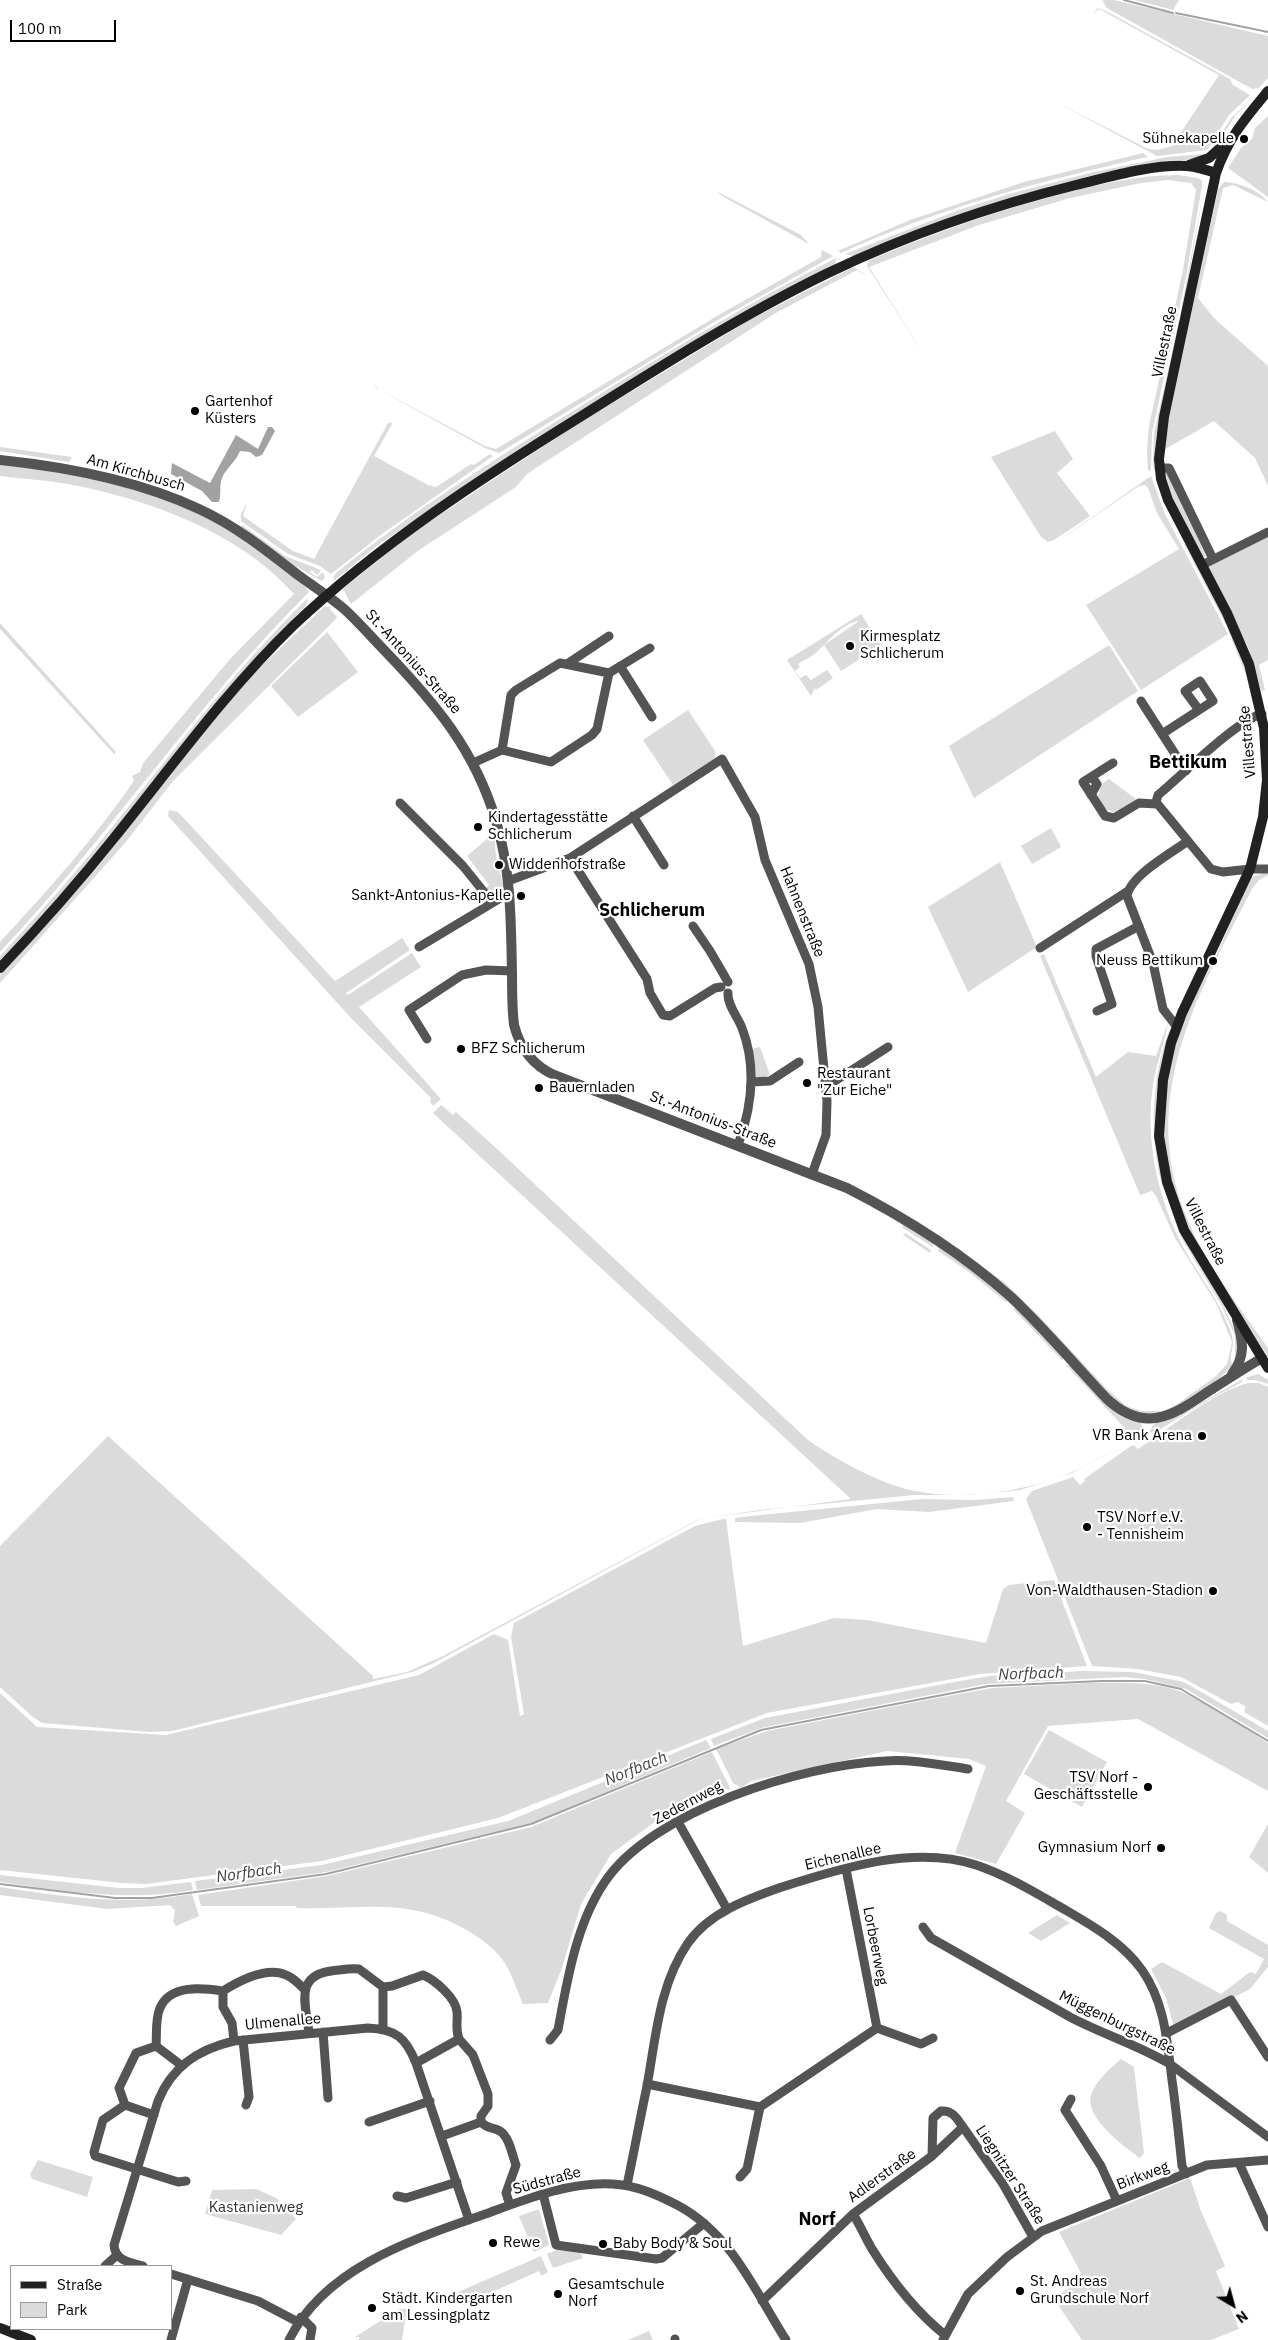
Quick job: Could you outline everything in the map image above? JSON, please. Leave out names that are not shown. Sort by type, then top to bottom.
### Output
[{"type":"main road","name":"Villestraße","points":[[1268,91],[1241,122],[1216,173],[1160,432],[1159,468],[1168,500],[1244,650],[1262,714],[1267,762],[1266,799],[1250,869],[1177,1027],[1164,1069],[1159,1136],[1164,1171],[1172,1201],[1184,1230],[1268,1368]]},
{"type":"main road","points":[[0,968],[110,844],[235,687],[326,596],[412,527],[518,456],[688,350],[818,278],[900,242],[1009,203],[1106,178],[1155,169],[1187,166],[1208,158],[1232,138]]},
{"type":"main road","points":[[1187,166],[1216,173]]},
{"type":"main road","points":[[0,2328],[31,2340]]},
{"type":"street","name":"Am Kirchbusch","points":[[0,460],[59,468],[109,479],[152,491],[190,505],[245,534],[326,596]]},
{"type":"street","points":[[1159,468],[1170,468],[1213,559]]},
{"type":"street","points":[[1202,565],[1268,532]]},
{"type":"street","name":"St.-Antonius-Straße","points":[[326,596],[349,614],[433,703],[453,729],[473,763],[496,821],[508,881],[513,1018],[516,1032],[526,1053],[540,1067],[554,1075],[812,1174],[864,1196],[972,1266],[1007,1294],[1107,1399],[1127,1414],[1146,1419],[1167,1417],[1262,1358]]},
{"type":"street","points":[[567,664],[608,636]]},
{"type":"street","points":[[502,750],[512,693],[556,664],[567,664],[609,673],[650,648]]},
{"type":"street","points":[[620,666],[652,717]]},
{"type":"street","points":[[473,763],[502,750],[549,762],[592,736],[597,729],[609,673]]},
{"type":"street","points":[[1141,701],[1186,771]]},
{"type":"street","points":[[1162,734],[1198,710]]},
{"type":"street","points":[[1156,804],[1158,795],[1186,771],[1248,719],[1262,714]]},
{"type":"street","name":"Hahnenstraße","points":[[633,816],[722,759],[756,818],[766,860],[809,964],[818,1007],[827,1086],[826,1135],[812,1174]]},
{"type":"street","points":[[1113,763],[1083,782],[1105,816],[1111,819],[1139,803],[1156,804],[1211,869],[1226,872],[1250,869],[1268,870]]},
{"type":"street","points":[[400,802],[463,866],[492,902]]},
{"type":"street","points":[[508,881],[570,858],[633,816],[664,866]]},
{"type":"street","points":[[1040,948],[1128,891],[1142,875],[1188,841]]},
{"type":"street","points":[[570,858],[647,979],[650,993],[663,1015],[670,1016],[715,988],[725,987]]},
{"type":"street","points":[[1128,891],[1128,901],[1153,962],[1164,1009],[1177,1027]]},
{"type":"street","points":[[419,947],[509,893]]},
{"type":"street","points":[[693,926],[710,951],[745,1039],[752,1082],[746,1119],[738,1146]]},
{"type":"street","points":[[1097,1011],[1112,1004],[1096,956],[1096,949],[1139,926]]},
{"type":"street","points":[[427,1039],[409,1010],[462,975],[486,970],[512,971]]},
{"type":"street","points":[[827,1086],[888,1047]]},
{"type":"street","points":[[752,1082],[770,1081],[799,1062]]},
{"type":"street","points":[[1227,1380],[1236,1368],[1243,1353],[1235,1314]]},
{"type":"street","name":"Zedernweg","points":[[550,2040],[558,2030],[580,1937],[590,1910],[603,1884],[617,1866],[635,1850],[678,1822],[738,1793],[812,1771],[868,1762],[899,1760],[968,1769]]},
{"type":"street","points":[[678,1822],[727,1909]]},
{"type":"street","name":"Eichenallee","points":[[627,2185],[660,2012],[673,1970],[688,1944],[727,1909],[765,1893],[846,1869],[907,1858],[931,1858],[973,1864],[1015,1882],[1092,1925],[1125,1950],[1142,1970],[1155,1991],[1163,2013],[1167,2033],[1182,2166],[1186,2174]]},
{"type":"street","name":"Lorbeerweg","points":[[846,1869],[877,2028]]},
{"type":"street","name":"Müggenburgstraße","points":[[923,1927],[931,1938],[1070,2017],[1153,2054],[1170,2064],[1268,2137]]},
{"type":"street","points":[[309,2033],[305,1990],[309,1979],[315,1975],[352,1968],[364,1971],[383,1987],[392,1986],[418,1975],[426,1977],[454,2002],[457,2011],[456,2029],[459,2039],[473,2055],[488,2094],[488,2106],[481,2122],[485,2127],[499,2130],[505,2137],[516,2165],[516,2171],[506,2192],[510,2206]]},
{"type":"street","points":[[156,2046],[158,2013],[162,2004],[167,1999],[194,1987],[222,1991],[246,1978],[275,1973],[288,1976],[305,1990]]},
{"type":"street","points":[[383,1987],[383,2029]]},
{"type":"street","points":[[222,1991],[223,2007],[232,2022],[239,2040],[249,2097],[246,2105]]},
{"type":"street","points":[[1167,2033],[1231,2000],[1268,2057]]},
{"type":"street","name":"Ulmenallee","points":[[117,2255],[114,2250],[115,2240],[163,2088],[181,2065],[197,2053],[214,2046],[239,2040],[309,2033],[368,2028],[383,2029],[395,2033],[406,2041],[430,2101],[469,2220]]},
{"type":"street","points":[[740,2177],[747,2168],[760,2107],[877,2028],[921,2044],[933,2038]]},
{"type":"street","points":[[323,2032],[328,2098]]},
{"type":"street","points":[[416,2063],[459,2039]]},
{"type":"street","points":[[156,2046],[181,2065]]},
{"type":"street","points":[[125,2105],[119,2088],[133,2057],[141,2050],[156,2046]]},
{"type":"street","points":[[647,2084],[760,2107]]},
{"type":"street","points":[[1071,2099],[1064,2110],[1101,2166],[1117,2201]]},
{"type":"street","points":[[369,2122],[430,2101]]},
{"type":"street","points":[[125,2105],[154,2115]]},
{"type":"street","points":[[125,2105],[103,2120],[94,2154],[97,2158],[178,2182],[186,2181]]},
{"type":"street","name":"Liegnitzer Straße","points":[[932,2156],[931,2123],[934,2115],[941,2111],[948,2111],[963,2127],[1003,2184],[1033,2237]]},
{"type":"street","points":[[442,2136],[481,2122]]},
{"type":"street","name":"Liegnitzer Straße","points":[[932,2156],[963,2127]]},
{"type":"street","name":"Adlerstraße","points":[[762,2301],[853,2214],[932,2156]]},
{"type":"street","name":"Birkweg","points":[[944,2337],[964,2299],[972,2289],[1033,2237],[1054,2225],[1207,2165],[1268,2160]]},
{"type":"street","points":[[1240,2163],[1268,2227]]},
{"type":"street","points":[[397,2196],[406,2198],[457,2182]]},
{"type":"street","name":"Südstraße","points":[[289,2340],[300,2319],[329,2290],[366,2265],[404,2245],[544,2194],[592,2184],[627,2185],[638,2188],[679,2206],[704,2223],[733,2253],[786,2340]]},
{"type":"street","points":[[544,2194],[556,2245],[656,2259],[662,2258],[704,2223]]},
{"type":"street","points":[[853,2214],[871,2247],[900,2290],[922,2316],[944,2337]]},
{"type":"street","points":[[106,2265],[117,2255],[125,2261],[140,2265]]},
{"type":"street","points":[[172,2274],[258,2300],[300,2319],[316,2327],[310,2340]]},
{"type":"street","points":[[171,2340],[188,2279]]},
{"type":"green space","points":[[1102,0],[1114,0],[1268,36],[1268,78],[1259,88],[1252,89],[1107,8]]},
{"type":"green space","points":[[1135,0],[1179,0],[1173,10]]},
{"type":"green space","points":[[1098,8],[1230,79],[1233,85],[1250,95],[1229,115],[1207,150],[1157,156],[1056,102],[1148,149],[1157,150],[1172,146],[1219,75],[1099,9],[1093,14]]},
{"type":"green space","points":[[1252,99],[1235,116],[1216,146],[1208,154],[1232,117]]},
{"type":"green space","points":[[1268,116],[1268,197],[1228,168],[1241,148],[1252,139],[1255,128]]},
{"type":"green space","points":[[1143,153],[1148,157],[1070,175],[992,197],[916,222],[841,253],[838,251],[910,220],[1024,182]]},
{"type":"green space","points":[[1204,154],[1198,159],[1167,161],[1131,168],[853,256],[845,254],[959,210],[1009,194],[1094,172],[1167,157]]},
{"type":"green space","points":[[1178,175],[1198,178],[1202,181],[1202,186],[1186,277],[1152,433],[1151,470],[1148,471],[1149,426],[1183,270],[1196,190],[1191,183],[1168,180],[1141,183],[1070,198],[979,225],[869,267],[925,356],[867,266],[868,261],[915,242],[1012,208],[1062,194],[1134,178]]},
{"type":"green space","points":[[1224,182],[1248,188],[1260,194],[1268,202],[1233,185],[1223,188],[1198,298],[1214,318],[1268,366],[1268,486],[1255,458],[1214,421],[1162,451],[1218,189]]},
{"type":"green space","points":[[1204,188],[1182,315],[1180,316]]},
{"type":"green space","points":[[716,191],[801,235],[809,244],[724,197]]},
{"type":"green space","points":[[822,250],[833,256],[716,321],[499,453],[485,448],[376,388],[374,384],[378,389],[485,446],[496,449],[717,316],[821,257]]},
{"type":"green space","points":[[836,258],[835,265],[412,522],[378,545],[335,580],[333,579],[335,574],[394,528],[518,445],[707,329]]},
{"type":"green space","points":[[854,267],[870,278],[857,270],[774,314],[536,468],[526,475],[516,487],[419,550],[351,604],[343,589],[408,536],[574,426],[753,318]]},
{"type":"green space","points":[[1179,320],[1181,323],[1156,437],[1155,464],[1153,467],[1154,433]]},
{"type":"green space","points":[[391,422],[392,424],[374,456],[428,485],[436,487],[471,464],[474,465],[490,454],[493,456],[382,534],[331,574],[320,566],[288,554],[241,521],[241,514],[247,502],[243,516],[293,551],[314,559],[388,423]]},
{"type":"green space","points":[[1055,431],[1073,459],[1057,473],[1090,516],[1048,542],[1041,537],[991,457]]},
{"type":"green space","points":[[0,447],[72,457],[69,462],[0,451]]},
{"type":"green space","points":[[0,464],[74,475],[111,483],[147,493],[182,506],[216,522],[248,541],[295,577],[309,592],[228,679],[78,863],[0,952],[0,942],[53,884],[103,823],[134,781],[132,776],[140,772],[143,763],[230,659],[294,594],[272,572],[247,553],[190,521],[160,509],[98,490],[60,483],[0,476]]},
{"type":"green space","points":[[1164,471],[1169,472],[1206,557],[1203,557],[1175,505]]},
{"type":"green space","points":[[1151,476],[1165,514],[1228,634],[1141,690],[1086,605],[1179,549],[1157,513],[1148,488],[1145,485],[1139,486],[1051,546]]},
{"type":"green space","points":[[242,525],[285,556],[321,570],[317,575],[312,570],[310,572],[317,577],[323,572],[325,577],[322,581],[290,563],[241,527]]},
{"type":"green space","points":[[1268,535],[1268,660],[1259,665],[1265,690],[1261,691],[1249,649],[1208,569],[1208,565]]},
{"type":"green space","points":[[1184,544],[1186,544],[1229,625],[1247,677],[1226,625]]},
{"type":"green space","points":[[308,598],[306,606],[258,656],[94,855],[0,962],[0,956],[105,836],[228,684]]},
{"type":"green space","points":[[324,607],[331,607],[330,609],[337,617],[334,621],[173,781],[125,843],[0,983],[0,975],[49,922],[205,730],[255,672]]},
{"type":"green space","points":[[861,614],[881,645],[879,651],[875,649],[841,671],[824,645],[816,653],[798,664],[800,667],[795,671],[800,678],[806,675],[811,680],[827,670],[833,678],[816,690],[815,688],[811,696],[787,660]],"holes":[[[859,621],[824,645],[847,625]]]},
{"type":"green space","points":[[0,623],[116,752],[114,754],[0,629]]},
{"type":"green space","points":[[327,632],[358,672],[298,717],[271,686]]},
{"type":"green space","points":[[1109,645],[1138,691],[974,798],[949,746]]},
{"type":"green space","points":[[688,710],[715,751],[715,758],[673,785],[643,740]]},
{"type":"green space","points":[[1109,779],[1136,799],[1126,808],[1115,813],[1102,807],[1098,797],[1101,784]]},
{"type":"green space","points":[[169,810],[178,812],[335,981],[402,938],[410,950],[346,993],[348,995],[412,953],[421,967],[359,1007],[441,1099],[433,1106],[430,1102],[431,1098],[350,1017],[168,816]]},
{"type":"green space","points":[[1051,828],[1061,847],[1032,864],[1021,846]]},
{"type":"green space","points":[[494,833],[496,856],[504,890],[492,892],[485,889],[489,885],[467,856]]},
{"type":"green space","points":[[1000,862],[1037,947],[968,992],[928,907]]},
{"type":"green space","points":[[1268,872],[1268,875],[1259,880],[1252,889],[1212,968],[1195,1007],[1181,1047],[1172,1087],[1168,1129],[1173,1172],[1186,1216],[1213,1268],[1268,1348],[1268,1357],[1193,1239],[1172,1186],[1164,1142],[1164,1102],[1173,1049],[1186,1014],[1215,958],[1251,877]]},
{"type":"green space","points":[[1044,954],[1096,1077],[1128,1052],[1156,1056],[1168,1023],[1154,1077],[1151,1105],[1152,1146],[1155,1166],[1165,1206],[1181,1243],[1217,1303],[1229,1327],[1233,1339],[1231,1357],[1233,1365],[1215,1382],[1190,1400],[1163,1412],[1150,1415],[1139,1414],[1121,1406],[963,1253],[1004,1282],[1039,1316],[1107,1389],[1126,1406],[1142,1411],[1163,1411],[1176,1405],[1216,1376],[1227,1364],[1232,1342],[1216,1303],[1175,1238],[1156,1196],[1152,1191],[1140,1195],[1040,956]]},
{"type":"green space","points":[[1170,1028],[1169,1043],[1158,1081],[1156,1100],[1157,1137],[1164,1185],[1162,1185],[1155,1146],[1154,1106],[1159,1066]]},
{"type":"green space","points":[[760,1047],[770,1075],[754,1080],[751,1049]]},
{"type":"green space","points":[[441,1105],[453,1115],[456,1112],[808,1440],[831,1455],[888,1483],[915,1491],[952,1495],[915,1495],[788,1507],[851,1499],[433,1113]]},
{"type":"green space","points":[[902,1223],[933,1244],[933,1247],[903,1228]]},
{"type":"green space","points":[[905,1233],[931,1250],[930,1253],[903,1235]]},
{"type":"green space","points":[[1182,1234],[1221,1300],[1237,1336],[1239,1344],[1235,1363],[1235,1336],[1222,1306],[1180,1235]]},
{"type":"green space","points":[[939,1248],[984,1279],[1008,1300],[1007,1303],[969,1272],[938,1251]]},
{"type":"green space","points":[[1016,1307],[1064,1358],[1062,1360],[1013,1309]]},
{"type":"green space","points":[[1068,1364],[1141,1423],[1143,1430],[1138,1435],[1132,1436],[1067,1366]]},
{"type":"green space","points":[[1258,1374],[1268,1380],[1268,1384],[1245,1378]]},
{"type":"green space","points":[[1243,1379],[1242,1382],[1154,1433],[1149,1432],[1155,1423],[1183,1413]]},
{"type":"green space","name":"Von-Waldthausen-Stadion","points":[[1248,1383],[1259,1383],[1268,1387],[1268,1726],[1244,1712],[1246,1707],[1238,1702],[1231,1704],[1181,1677],[1138,1669],[1092,1666],[1026,1499],[1032,1491],[1073,1477],[1080,1485],[1085,1481],[1084,1479],[1131,1446],[1134,1445],[1138,1449],[1220,1394]]},
{"type":"green space","points":[[108,1436],[373,1676],[373,1679],[407,1672],[441,1657],[699,1519],[707,1518],[700,1519],[434,1663],[412,1672],[172,1731],[150,1732],[42,1723],[0,1687],[0,1546]]},
{"type":"green space","points":[[1130,1441],[1097,1460],[1086,1465]]},
{"type":"green space","points":[[1086,1465],[1072,1473],[1020,1490],[992,1493],[1044,1482]]},
{"type":"green space","points":[[1013,1497],[1014,1501],[929,1512],[877,1509],[800,1523],[735,1522],[735,1518],[751,1516],[922,1499],[975,1500]]},
{"type":"green space","points":[[788,1507],[707,1518],[760,1510]]},
{"type":"green space","points":[[726,1519],[743,1646],[834,1618],[867,1620],[986,1643],[1003,1589],[1009,1585],[1054,1580],[1087,1666],[980,1674],[767,1713],[498,1818],[322,1861],[146,1884],[0,1870],[0,1693],[37,1727],[166,1735],[419,1675],[494,1634],[508,1640],[520,1716],[524,1714],[511,1637],[514,1623],[695,1526]]},
{"type":"green space","points":[[1083,1671],[1133,1672],[1184,1682],[1268,1731],[1268,1738],[1186,1689],[1145,1679],[1124,1677],[986,1684],[761,1728],[714,1746],[711,1739],[765,1718],[949,1683],[989,1676]]},
{"type":"green space","points":[[1090,1683],[1136,1683],[1171,1688],[1215,1709],[1268,1743],[1268,1791],[1138,1719],[1048,1726],[1006,1801],[1025,1813],[996,1864],[955,1853],[986,1766],[969,1759],[887,1751],[751,1781],[741,1788],[733,1783],[716,1749],[767,1731],[992,1688]]},
{"type":"green space","points":[[1049,1730],[1107,1762],[1082,1807],[1024,1774]]},
{"type":"green space","points":[[706,1740],[711,1748],[531,1823],[326,1872],[197,1890],[195,1881],[322,1865],[508,1821]]},
{"type":"green space","points":[[712,1752],[731,1790],[720,1788],[659,1819],[611,1854],[581,1904],[562,1968],[548,2003],[523,2004],[503,1960],[495,1951],[470,1932],[448,1920],[426,1913],[385,1907],[201,1906],[198,1895],[327,1876],[531,1827]]},
{"type":"green space","points":[[1268,1824],[1268,1873],[1249,1857]]},
{"type":"green space","points":[[0,1875],[119,1888],[141,1888],[191,1882],[193,1890],[145,1895],[96,1894],[0,1882]]},
{"type":"green space","points":[[0,1887],[72,1897],[120,1900],[168,1898],[192,1894],[199,1916],[176,1926],[173,1922],[175,1910],[170,1905],[107,1909],[0,1895]]},
{"type":"green space","points":[[1221,1911],[1227,1915],[1227,1921],[1268,1945],[1268,1967],[1250,1989],[1174,2027],[1166,1998],[1151,1969],[1162,1962],[1221,1994],[1250,1972],[1256,1974],[1264,1959],[1209,1928],[1216,1913]]},
{"type":"green space","points":[[1057,1915],[1070,1923],[1041,1941],[1028,1933]]},
{"type":"green space","points":[[1121,2059],[1134,2067],[1144,2153],[1140,2158],[1107,2131],[1099,2122],[1090,2104],[1091,2095],[1096,2084]]},
{"type":"green space","points":[[38,2160],[93,2177],[87,2197],[32,2179],[30,2174]]},
{"type":"green space","points":[[1190,2178],[1201,2211],[1225,2266],[1216,2271],[1239,2329],[1211,2340],[1082,2340],[1054,2299],[1083,2277],[1059,2232]]},
{"type":"green space","name":"Kastanienweg","points":[[256,2189],[276,2198],[296,2219],[281,2235],[205,2214],[212,2190]]},
{"type":"green space","points":[[539,2209],[549,2245],[534,2252],[519,2216]]},
{"type":"green space","points":[[559,2249],[580,2252],[583,2258],[553,2268],[547,2254]]},
{"type":"green space","points":[[541,2256],[548,2272],[541,2276],[539,2271],[463,2305],[458,2292]]},
{"type":"green space","points":[[399,2309],[407,2309],[402,2340],[359,2340],[359,2337],[355,2337]]},
{"type":"green space","points":[[649,2331],[653,2340],[628,2340]]},
{"type":"shaded area","points":[[268,427],[272,427],[275,431],[262,455],[256,457],[250,452],[240,451],[237,458],[224,474],[221,481],[219,502],[212,502],[202,491],[171,474],[172,463],[210,483],[236,435],[258,449]]},
{"type":"waterway","points":[[1124,0],[1173,13]]},
{"type":"waterway","points":[[1176,13],[1268,32]]},
{"type":"waterway","name":"Norfbach","points":[[0,1884],[115,1898],[152,1898],[326,1874],[531,1824],[761,1730],[989,1686],[1145,1681],[1181,1689],[1268,1741]]},
{"type":"place","name":"Sühnekapelle","points":[[1244,139]]},
{"type":"place","name":"Gartenhof Küsters","points":[[195,411]]},
{"type":"place","name":"Kirmesplatz Schlicherum","points":[[850,646]]},
{"type":"place","name":"Kindertagesstätte Schlicherum","points":[[478,827]]},
{"type":"place","name":"Widdenhofstraße","points":[[499,865]]},
{"type":"place","name":"Sankt-Antonius-Kapelle","points":[[521,896]]},
{"type":"place","name":"Neuss Bettikum","points":[[1213,961]]},
{"type":"place","name":"BFZ Schlicherum","points":[[461,1049]]},
{"type":"place","name":"Restaurant \"Zur Eiche\"","points":[[807,1083]]},
{"type":"place","name":"Bauernladen","points":[[539,1088]]},
{"type":"place","name":"VR Bank Arena","points":[[1202,1436]]},
{"type":"place","name":"TSV Norf e.V. - Tennisheim","points":[[1087,1527]]},
{"type":"place","name":"Von-Waldthausen-Stadion","points":[[1213,1591]]},
{"type":"place","name":"TSV Norf - Geschäftsstelle","points":[[1148,1787]]},
{"type":"place","name":"Gymnasium Norf","points":[[1161,1848]]},
{"type":"place","name":"Rewe","points":[[493,2243]]},
{"type":"place","name":"Baby Body & Soul","points":[[603,2244]]},
{"type":"place","name":"St. Andreas Grundschule Norf","points":[[1020,2291]]},
{"type":"place","name":"Gesamtschule Norf","points":[[558,2294]]},
{"type":"place","name":"Städt. Kindergarten am Lessingplatz","points":[[372,2308]]},
{"type":"district","name":"Bettikum","points":[[1188,763]]},
{"type":"district","name":"Schlicherum","points":[[652,911]]},
{"type":"district","name":"Norf","points":[[817,2220]]}]
